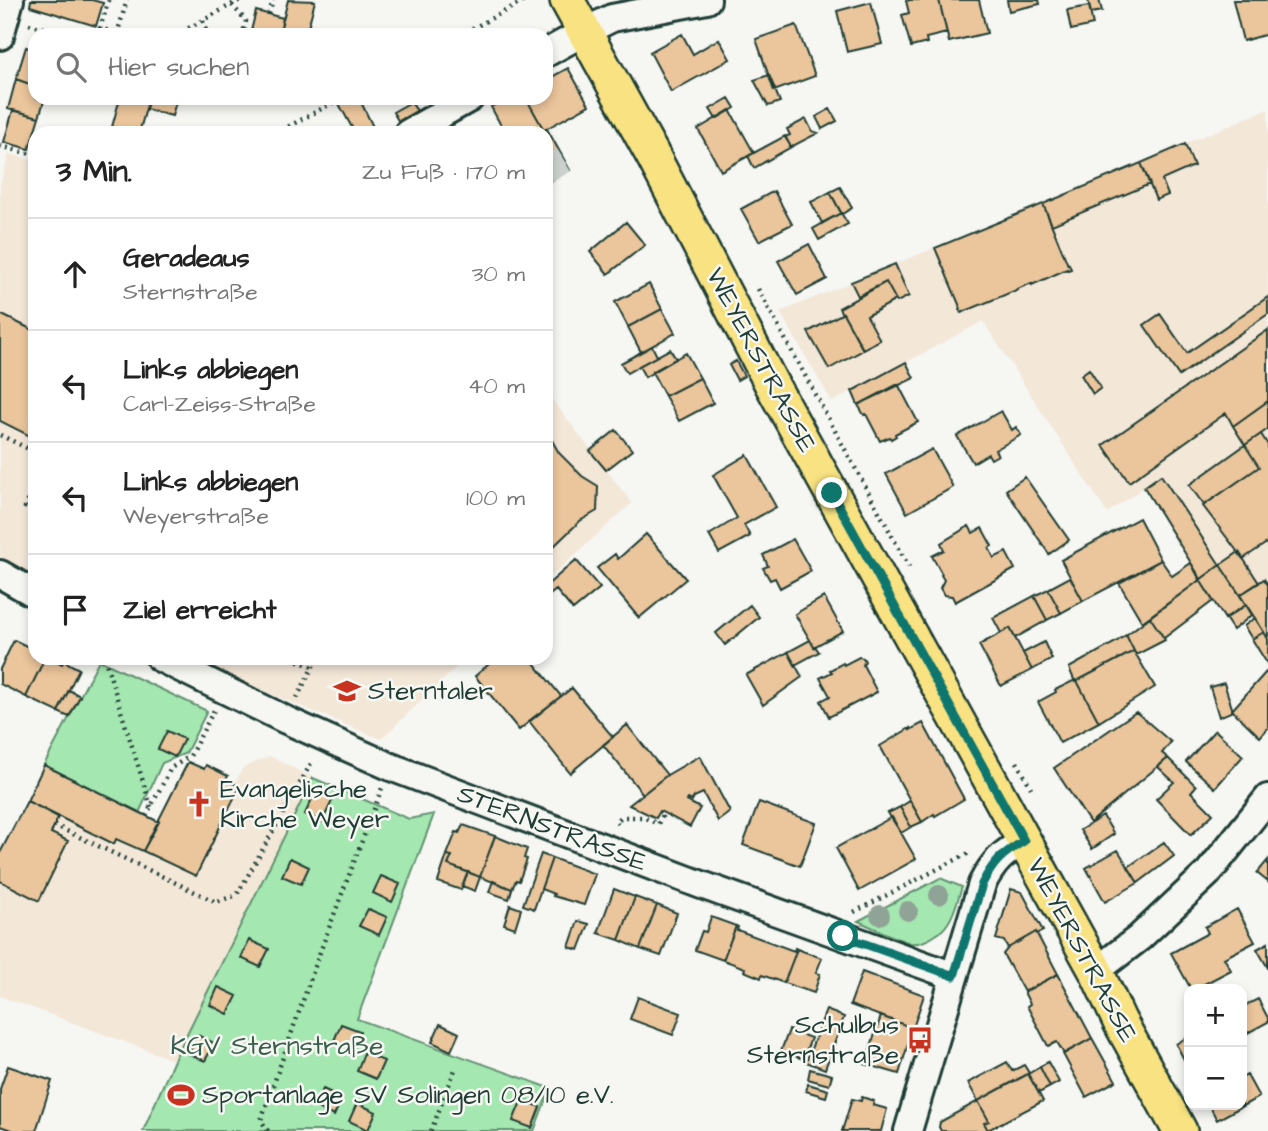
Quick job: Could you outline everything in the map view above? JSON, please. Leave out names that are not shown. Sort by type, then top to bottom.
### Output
[{"type":"main road","name":"WEYERSTRASSE","points":[[567,0],[658,165],[772,385],[1097,971],[1120,1022],[1180,1131]]},
{"type":"street","points":[[553,49],[612,18],[708,0]]},
{"type":"street","points":[[420,126],[458,105]]},
{"type":"street","points":[[0,574],[28,590]]},
{"type":"street","name":"STERNSTRASSE","points":[[174,665],[286,720],[391,767],[699,884],[954,976]]},
{"type":"street","points":[[1097,971],[1139,938],[1208,873],[1268,798]]},
{"type":"street","points":[[908,1131],[982,884],[988,871],[1003,854],[1024,841]]},
{"type":"path","points":[[100,28],[109,0]]},
{"type":"path","points":[[119,28],[127,0]]},
{"type":"path","points":[[189,28],[240,0]]},
{"type":"path","points":[[269,14],[273,0]]},
{"type":"path","points":[[473,28],[526,0]]},
{"type":"path","points":[[232,5],[246,21],[244,28]]},
{"type":"path","points":[[5,18],[43,28]]},
{"type":"path","points":[[203,20],[206,28]]},
{"type":"path","points":[[289,126],[329,105]]},
{"type":"path","points":[[0,146],[28,153]]},
{"type":"path","points":[[757,286],[914,577]]},
{"type":"path","points":[[0,435],[28,449]]},
{"type":"path","points":[[107,665],[151,807]]},
{"type":"path","points":[[286,720],[313,667],[308,665]]},
{"type":"path","points":[[146,816],[171,768],[190,756],[224,690]]},
{"type":"path","points":[[54,825],[216,902],[237,895],[325,738]]},
{"type":"path","points":[[1016,760],[1036,796]]},
{"type":"path","points":[[268,1131],[261,1120],[320,952],[391,767]]},
{"type":"path","points":[[853,913],[980,847]]},
{"type":"path","points":[[431,1131],[456,1068]]},
{"type":"shaded area","points":[[1268,109],[1268,639],[1162,475],[1107,513],[983,321],[832,402],[780,312]]},
{"type":"shaded area","points":[[9,154],[28,159],[28,576],[0,556],[0,185]]},
{"type":"shaded area","points":[[553,401],[632,503],[553,575]]},
{"type":"shaded area","name":"Sterntaler","points":[[206,665],[459,665],[381,739]]},
{"type":"shaded area","points":[[270,756],[313,778],[174,1060],[0,996],[0,853],[27,801],[114,844],[116,839],[196,876],[240,787],[234,783],[243,768]]},
{"type":"green space","points":[[96,665],[110,665],[207,711],[186,753],[162,763],[139,813],[44,765]]},
{"type":"green space","name":"KGV Sternstraße","points":[[313,778],[409,819],[434,814],[357,1019],[550,1088],[534,1131],[143,1131],[174,1060]]},
{"type":"green space","points":[[940,878],[962,887],[950,919],[941,931],[931,938],[910,943],[858,921]]},
{"type":"building","points":[[31,0],[92,0],[103,3],[96,26],[30,6]]},
{"type":"building","points":[[288,0],[315,1],[308,28],[281,28]]},
{"type":"building","points":[[939,0],[947,33],[926,38],[927,43],[911,47],[902,15],[909,13],[906,1]]},
{"type":"building","points":[[939,0],[979,0],[987,33],[949,42]]},
{"type":"building","points":[[1007,0],[1039,0],[1040,4],[1009,11]]},
{"type":"building","points":[[1088,0],[1099,0],[1102,11],[1091,13]]},
{"type":"building","points":[[1233,0],[1268,0],[1268,34],[1243,41]]},
{"type":"building","points":[[871,2],[882,44],[847,52],[837,11]]},
{"type":"building","points":[[1089,6],[1093,25],[1071,30],[1067,10]]},
{"type":"building","points":[[256,11],[283,18],[281,28],[252,28]]},
{"type":"building","points":[[796,25],[815,76],[774,91],[756,39]]},
{"type":"building","points":[[682,34],[693,54],[719,39],[730,59],[671,92],[650,52]]},
{"type":"building","points":[[26,47],[28,48],[28,83],[16,79]]},
{"type":"building","points":[[568,68],[589,105],[551,126],[542,126],[530,105],[553,105],[553,76]]},
{"type":"building","points":[[769,75],[780,102],[768,106],[754,80]]},
{"type":"building","points":[[16,79],[28,83],[28,105],[43,105],[39,117],[8,109]]},
{"type":"building","points":[[729,98],[735,108],[716,119],[710,109]]},
{"type":"building","points":[[118,105],[147,105],[141,126],[112,126]]},
{"type":"building","points":[[147,105],[175,105],[172,116],[146,109]]},
{"type":"building","points":[[340,105],[362,105],[373,126],[351,126]]},
{"type":"building","points":[[406,105],[413,105],[417,111],[399,122],[393,112]]},
{"type":"building","points":[[530,105],[542,126],[501,126],[491,107]]},
{"type":"building","points":[[830,109],[837,121],[822,129],[816,117]]},
{"type":"building","points":[[13,110],[39,117],[36,126],[28,126],[28,149],[4,142]]},
{"type":"building","points":[[730,110],[754,153],[721,171],[698,129]]},
{"type":"building","points":[[806,119],[812,131],[818,133],[791,147],[785,137],[790,135],[787,129]]},
{"type":"building","points":[[785,136],[791,147],[754,168],[748,156]]},
{"type":"building","points":[[553,140],[570,170],[553,179]]},
{"type":"building","points":[[1185,144],[1194,166],[1162,180],[1168,195],[1156,200],[1141,163]]},
{"type":"building","points":[[1141,163],[1150,184],[1052,225],[1043,204]]},
{"type":"building","points":[[840,187],[852,208],[842,214],[830,192]]},
{"type":"building","points":[[774,191],[792,224],[759,241],[741,209]]},
{"type":"building","points":[[830,192],[841,213],[822,223],[811,202]]},
{"type":"building","points":[[1043,204],[1071,269],[961,313],[935,248]]},
{"type":"building","points":[[841,213],[848,224],[819,240],[813,229]]},
{"type":"building","points":[[626,222],[645,245],[608,274],[590,252]]},
{"type":"building","points":[[809,244],[827,279],[797,295],[778,261]]},
{"type":"building","points":[[895,264],[909,296],[897,302],[886,282],[858,296],[851,282]]},
{"type":"building","points":[[886,282],[896,300],[867,316],[880,340],[863,349],[839,308]]},
{"type":"building","points":[[649,284],[662,309],[628,327],[615,302]]},
{"type":"building","points":[[1268,297],[1268,314],[1179,376],[1144,325],[1160,314],[1187,353]]},
{"type":"building","points":[[662,309],[675,333],[641,352],[628,327]]},
{"type":"building","points":[[843,313],[863,350],[829,369],[808,332]]},
{"type":"building","points":[[0,314],[28,328],[28,435],[0,421]]},
{"type":"building","points":[[1268,330],[1268,401],[1233,426],[1226,413],[1129,482],[1103,445]]},
{"type":"building","points":[[652,346],[657,356],[627,373],[621,363]]},
{"type":"building","points":[[670,349],[676,359],[645,377],[639,366]]},
{"type":"building","points":[[686,353],[700,378],[665,396],[652,372]]},
{"type":"building","points":[[736,361],[744,376],[737,380],[729,365]]},
{"type":"building","points":[[906,362],[914,378],[858,405],[852,391]]},
{"type":"building","points":[[1089,369],[1101,388],[1093,394],[1081,375]]},
{"type":"building","points":[[700,378],[713,403],[679,421],[665,396]]},
{"type":"building","points":[[898,384],[918,422],[891,439],[890,437],[880,441],[866,414],[864,415],[858,405]]},
{"type":"building","points":[[1268,401],[1268,429],[1245,445],[1233,426]]},
{"type":"building","points":[[1001,411],[1012,430],[1016,427],[1021,435],[995,450],[998,455],[991,459],[988,454],[973,463],[957,436]]},
{"type":"building","points":[[616,430],[632,450],[606,470],[590,451]]},
{"type":"building","points":[[1261,434],[1268,445],[1268,542],[1243,559],[1203,506],[1259,467],[1245,445]]},
{"type":"building","points":[[553,442],[559,453],[582,476],[598,486],[597,511],[580,521],[553,547]]},
{"type":"building","points":[[1245,445],[1259,467],[1204,505],[1189,485]]},
{"type":"building","points":[[932,449],[953,487],[907,513],[886,474]]},
{"type":"building","points":[[747,455],[776,507],[744,525],[750,536],[719,553],[709,535],[737,518],[713,475]]},
{"type":"building","points":[[1161,475],[1220,565],[1201,579],[1144,487]]},
{"type":"building","points":[[1025,477],[1069,540],[1049,554],[1006,490]]},
{"type":"building","points":[[1139,518],[1161,560],[1083,601],[1061,560]]},
{"type":"building","points":[[969,526],[973,533],[982,528],[992,546],[989,548],[994,558],[1006,552],[1015,569],[955,602],[952,596],[944,595],[940,588],[944,580],[932,556],[944,550],[941,543]]},
{"type":"building","points":[[646,534],[686,579],[639,618],[597,568],[615,554],[618,559]]},
{"type":"building","points":[[793,539],[811,571],[780,588],[775,578],[770,580],[763,568],[768,566],[763,555]]},
{"type":"building","points":[[1239,552],[1259,583],[1240,595],[1220,565]]},
{"type":"building","points":[[576,560],[600,588],[573,610],[556,590],[553,592],[553,580]]},
{"type":"building","points":[[1161,560],[1172,576],[1191,563],[1200,580],[1142,622],[1119,583]]},
{"type":"building","points":[[1220,565],[1246,605],[1225,619],[1200,580]]},
{"type":"building","points":[[1070,577],[1083,601],[1061,613],[1048,589]]},
{"type":"building","points":[[1264,579],[1268,585],[1267,637],[1240,595]]},
{"type":"building","points":[[1200,580],[1213,601],[1164,638],[1150,617]]},
{"type":"building","points":[[1048,589],[1061,613],[1047,620],[1034,596]]},
{"type":"building","points":[[1034,596],[1047,620],[1015,638],[1010,628],[1001,633],[993,618]]},
{"type":"building","points":[[824,597],[843,631],[814,647],[795,614]]},
{"type":"building","points":[[750,605],[759,617],[725,645],[716,633]]},
{"type":"building","points":[[1246,605],[1252,615],[1233,630],[1225,618]]},
{"type":"building","points":[[1150,617],[1165,640],[1136,655],[1126,635]]},
{"type":"building","points":[[1255,618],[1264,632],[1252,639],[1244,626]]},
{"type":"building","points":[[1010,628],[1032,670],[1001,686],[979,645]]},
{"type":"building","points":[[1264,632],[1268,639],[1268,665],[1252,639]]},
{"type":"building","points":[[1126,635],[1134,651],[1075,682],[1069,668]]},
{"type":"building","points":[[14,640],[28,647],[28,665],[42,665],[26,697],[0,684],[0,669]]},
{"type":"building","points":[[810,640],[819,652],[795,665],[788,652]]},
{"type":"building","points":[[1044,642],[1052,659],[1032,670],[1023,653]]},
{"type":"building","points":[[1134,651],[1155,687],[1099,722],[1077,681]]},
{"type":"building","points":[[788,652],[802,677],[763,705],[746,675]]},
{"type":"building","points":[[859,657],[865,661],[863,665],[877,692],[829,717],[821,701],[830,696],[820,678],[843,663],[844,665]]},
{"type":"building","points":[[42,665],[72,665],[79,669],[58,712],[26,697]]},
{"type":"building","points":[[488,665],[536,665],[561,696],[519,730],[475,676]]},
{"type":"building","points":[[1266,672],[1268,728],[1260,737],[1232,710]]},
{"type":"building","points":[[1075,680],[1099,722],[1060,743],[1038,702]]},
{"type":"building","points":[[1224,683],[1233,711],[1219,717],[1210,687]]},
{"type":"building","points":[[572,688],[613,737],[570,773],[529,721]]},
{"type":"building","points":[[69,690],[80,696],[69,717],[58,712]]},
{"type":"building","points":[[1136,712],[1171,742],[1162,753],[1168,758],[1090,823],[1054,768]]},
{"type":"building","points":[[923,723],[964,799],[922,822],[880,746]]},
{"type":"building","points":[[627,725],[667,775],[643,794],[603,745]]},
{"type":"building","points":[[1215,730],[1243,756],[1215,788],[1186,762]]},
{"type":"building","points":[[167,731],[184,739],[175,757],[158,749]]},
{"type":"building","points":[[700,756],[730,812],[718,821],[703,793],[692,801],[687,801],[700,808],[690,827],[660,811],[656,818],[629,805],[667,775]]},
{"type":"building","points":[[1168,758],[1196,786],[1191,792],[1213,814],[1191,835],[1156,799],[1174,782],[1158,767]]},
{"type":"building","name":"Evangelische Kirche Weyer","points":[[188,762],[204,769],[206,765],[228,776],[226,780],[240,786],[196,876],[143,851]]},
{"type":"building","points":[[44,765],[159,822],[143,851],[116,839],[114,844],[27,801]]},
{"type":"building","points":[[316,790],[333,799],[322,822],[305,814]]},
{"type":"building","points":[[27,801],[58,817],[51,833],[68,841],[39,901],[0,881],[0,853]]},
{"type":"building","points":[[910,801],[922,822],[911,827],[900,807]]},
{"type":"building","points":[[759,802],[816,823],[800,866],[743,845]]},
{"type":"building","points":[[900,807],[911,827],[901,833],[888,813]]},
{"type":"building","points":[[1103,816],[1114,834],[1092,849],[1080,830]]},
{"type":"building","points":[[892,817],[916,859],[859,891],[836,848]]},
{"type":"building","points":[[463,825],[495,836],[480,877],[448,865],[452,856],[447,855],[456,832],[459,833]]},
{"type":"building","points":[[495,836],[527,849],[524,858],[527,859],[519,881],[516,880],[512,889],[480,877]]},
{"type":"building","points":[[1164,842],[1174,856],[1138,883],[1128,867]]},
{"type":"building","points":[[1118,850],[1138,883],[1105,902],[1086,868]]},
{"type":"building","points":[[541,854],[552,858],[534,909],[523,905]]},
{"type":"building","points":[[447,855],[452,856],[448,865],[468,872],[461,890],[438,882]]},
{"type":"building","points":[[290,858],[309,867],[301,884],[282,876]]},
{"type":"building","points":[[552,858],[595,874],[584,905],[553,896],[554,894],[541,889]]},
{"type":"building","points":[[1268,860],[1268,882],[1257,873]]},
{"type":"building","points":[[468,872],[480,877],[475,891],[462,886]]},
{"type":"building","points":[[381,876],[400,884],[392,902],[373,893]]},
{"type":"building","points":[[493,881],[512,889],[509,899],[489,892]]},
{"type":"building","points":[[614,889],[635,897],[619,940],[598,933]]},
{"type":"building","points":[[1011,889],[1022,892],[1043,931],[1037,934],[1036,932],[1008,948],[1004,941],[996,939]]},
{"type":"building","points":[[635,897],[657,905],[640,949],[619,940]]},
{"type":"building","points":[[510,905],[521,909],[515,928],[504,924]]},
{"type":"building","points":[[657,905],[677,913],[661,956],[640,949]]},
{"type":"building","points":[[368,909],[387,917],[379,935],[359,926]]},
{"type":"building","points":[[1237,909],[1255,942],[1224,958],[1231,970],[1204,984],[1188,984],[1171,953],[1208,933],[1205,927]]},
{"type":"building","points":[[711,917],[736,926],[723,960],[695,950]]},
{"type":"building","points":[[578,921],[589,924],[579,950],[569,947]]},
{"type":"building","points":[[736,926],[737,930],[794,951],[797,949],[784,983],[762,975],[761,978],[744,971],[745,968],[723,960]]},
{"type":"building","points":[[1036,932],[1058,974],[1024,992],[1003,954],[1008,948]]},
{"type":"building","points":[[249,940],[269,949],[260,967],[241,958]]},
{"type":"building","points":[[1268,943],[1268,968],[1257,949]]},
{"type":"building","points":[[797,949],[822,958],[816,973],[820,974],[814,993],[784,983]]},
{"type":"building","points":[[862,972],[924,995],[913,1028],[850,1005]]},
{"type":"building","points":[[1058,974],[1092,1038],[1064,1054],[1057,1042],[1048,1046],[1027,1006],[1030,1004],[1024,992]]},
{"type":"building","points":[[218,987],[237,996],[228,1014],[210,1005]]},
{"type":"building","points":[[638,997],[681,1013],[673,1035],[630,1019]]},
{"type":"building","points":[[1258,999],[1268,1022],[1247,1033],[1247,1004]]},
{"type":"building","points":[[826,1010],[844,1017],[825,1069],[806,1062]]},
{"type":"building","points":[[881,1016],[913,1028],[899,1074],[865,1064]]},
{"type":"building","points":[[341,1024],[360,1031],[352,1050],[333,1043]]},
{"type":"building","points":[[440,1024],[459,1033],[451,1051],[432,1042]]},
{"type":"building","points":[[789,1030],[811,1038],[803,1059],[781,1051]]},
{"type":"building","points":[[197,1035],[214,1043],[205,1061],[189,1054]]},
{"type":"building","points":[[1092,1038],[1116,1081],[1086,1097],[1063,1054]]},
{"type":"building","points":[[1184,1039],[1184,1059],[1176,1044]]},
{"type":"building","points":[[364,1053],[384,1061],[376,1079],[357,1071]]},
{"type":"building","points":[[1007,1062],[1012,1071],[1024,1065],[1029,1073],[978,1101],[968,1083]]},
{"type":"building","points":[[1048,1062],[1059,1082],[1050,1087],[1040,1067]]},
{"type":"building","points":[[8,1066],[52,1081],[36,1131],[14,1131],[0,1126],[0,1089]]},
{"type":"building","points":[[1040,1067],[1050,1087],[1039,1093],[1028,1074]]},
{"type":"building","points":[[810,1069],[832,1075],[829,1085],[808,1079]]},
{"type":"building","points":[[1028,1074],[1043,1101],[988,1130],[984,1123],[989,1121],[978,1101]]},
{"type":"building","points":[[1247,1075],[1259,1097],[1247,1104]]},
{"type":"building","points":[[808,1084],[828,1090],[826,1097],[806,1091]]},
{"type":"building","points":[[323,1089],[342,1098],[334,1116],[315,1107]]},
{"type":"building","points":[[862,1097],[874,1101],[873,1105],[887,1109],[881,1131],[842,1131],[852,1099],[861,1101]]},
{"type":"building","points":[[522,1099],[540,1107],[532,1128],[513,1121]]},
{"type":"building","points":[[978,1101],[989,1121],[984,1123],[988,1130],[986,1131],[941,1131],[940,1122]]},
{"type":"building","points":[[357,1103],[376,1112],[368,1130],[349,1121]]},
{"type":"building","points":[[1212,1110],[1235,1110],[1217,1120]]},
{"type":"tunnel","points":[[553,167],[564,160]]},
{"type":"place","name":"Sterntaler","points":[[347,691]]},
{"type":"place","name":"Evangelische Kirche Weyer","points":[[199,804]]},
{"type":"place","name":"Schulbus Sternstraße","points":[[920,1040]]},
{"type":"place","name":"Sportanlage SV Solingen 08/10 e.V.","points":[[181,1095]]},
{"type":"route","points":[[832,493],[1024,841],[1003,854],[988,871],[954,976],[843,936]]}]
